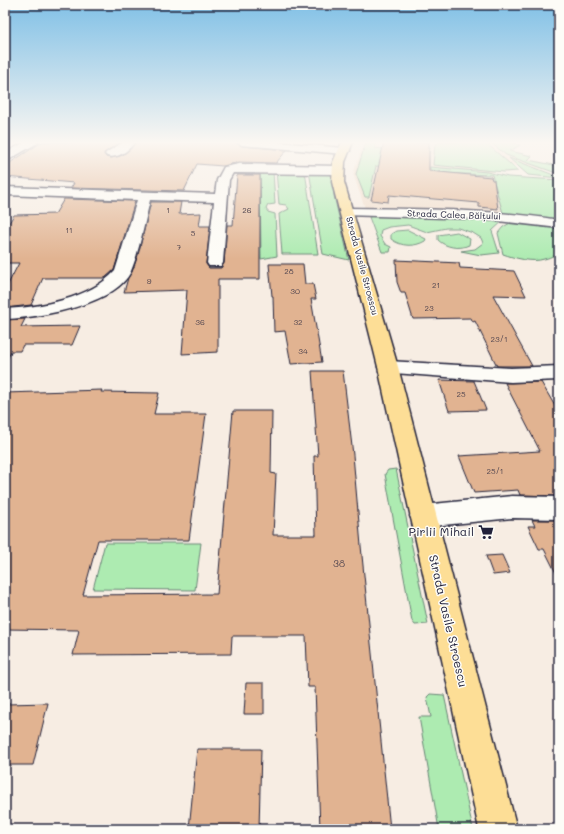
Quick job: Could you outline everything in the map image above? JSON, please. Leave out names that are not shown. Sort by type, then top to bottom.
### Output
[{"type":"main road","name":"Strada Vasile Stroescu","points":[[338,181],[348,212],[388,367],[498,829]]},
{"type":"street","points":[[215,263],[221,198],[224,181]]},
{"type":"street","points":[[5,191],[221,198]]},
{"type":"street","points":[[5,314],[36,313],[64,307],[108,286],[118,279],[123,271],[145,196]]},
{"type":"street","name":"Strada Calea Bălțului","points":[[348,212],[458,214],[507,217],[559,224]]},
{"type":"street","points":[[388,367],[511,375],[559,374]]},
{"type":"street","points":[[423,516],[512,508],[559,508]]},
{"type":"shaded area","points":[[355,181],[494,181],[503,213],[449,209],[365,208]]},
{"type":"green space","points":[[260,181],[274,181],[275,204],[268,205],[266,209],[268,212],[275,214],[277,256],[261,259]]},
{"type":"green space","points":[[277,181],[306,181],[318,254],[282,254],[279,214],[289,209],[286,205],[279,204]]},
{"type":"green space","points":[[311,181],[332,181],[349,260],[323,254]]},
{"type":"green space","points":[[359,181],[373,181],[369,197],[365,197]]},
{"type":"green space","points":[[494,181],[559,181],[559,221],[503,213]]},
{"type":"green space","points":[[380,215],[505,219],[492,231],[499,253],[481,255],[461,251],[475,249],[483,243],[481,238],[473,233],[458,228],[446,228],[427,232],[408,225],[389,227],[381,230],[380,236],[385,244],[391,247],[390,252],[382,252],[369,217]]},
{"type":"green space","points":[[514,221],[559,228],[559,256],[540,260],[529,260],[503,254],[498,233],[503,227]]},
{"type":"green space","points":[[408,230],[426,239],[425,241],[412,245],[404,245],[391,239],[391,234],[396,231]]},
{"type":"green space","points":[[457,232],[470,239],[469,245],[465,247],[452,247],[438,240],[438,235]]},
{"type":"green space","points":[[396,469],[428,624],[415,625],[412,621],[385,474],[388,470]]},
{"type":"green space","points":[[105,543],[201,543],[195,590],[93,589]]},
{"type":"green space","points":[[430,694],[444,695],[473,829],[439,829],[419,717],[431,717],[427,697]]},
{"type":"building","points":[[50,181],[189,181],[184,191],[71,188],[74,183]]},
{"type":"building","points":[[237,181],[260,181],[260,279],[218,279],[218,352],[182,354],[187,290],[124,292],[128,278],[132,272],[138,255],[151,202],[181,202],[179,214],[201,213],[199,226],[210,226],[206,264],[209,268],[221,268],[224,263],[227,225],[233,225]]},
{"type":"building","points":[[375,181],[494,181],[498,209],[479,207],[479,203],[389,195],[388,202],[371,200]]},
{"type":"building","points":[[64,199],[135,201],[114,270],[105,278],[43,278],[31,305],[5,308],[5,290],[19,263],[5,263],[5,229],[14,215],[55,214]]},
{"type":"building","points":[[396,260],[459,263],[460,268],[514,271],[526,296],[493,295],[532,366],[497,366],[475,321],[473,322],[471,318],[413,319],[405,293],[401,293],[397,282]]},
{"type":"building","points":[[269,264],[303,264],[305,284],[313,284],[316,299],[311,299],[322,362],[291,364],[285,331],[274,332],[273,296]]},
{"type":"building","points":[[25,319],[21,327],[80,326],[72,345],[23,345],[20,351],[11,351],[5,364],[5,320]]},
{"type":"building","points":[[312,371],[343,371],[353,455],[390,829],[320,829],[315,687],[308,687],[306,636],[232,636],[231,654],[73,655],[79,630],[5,629],[5,393],[102,390],[101,392],[159,393],[154,414],[206,414],[189,540],[98,540],[83,595],[217,594],[233,411],[272,411],[271,473],[276,474],[273,535],[316,535],[314,456],[318,456]]},
{"type":"building","points":[[439,380],[474,381],[486,410],[449,411]]},
{"type":"building","points":[[541,382],[559,413],[559,496],[520,495],[518,490],[474,493],[459,456],[540,451],[505,383]]},
{"type":"building","points":[[532,520],[559,520],[559,579],[544,549],[539,549],[528,526],[535,526]]},
{"type":"building","points":[[502,555],[510,573],[493,575],[486,556]]},
{"type":"building","points":[[246,683],[264,683],[264,714],[244,714]]},
{"type":"building","points":[[48,703],[33,765],[5,765],[5,711],[7,704]]},
{"type":"building","points":[[197,749],[261,749],[259,829],[189,829]]},
{"type":"place","name":"Pirlii Mihail","points":[[486,532]]}]
